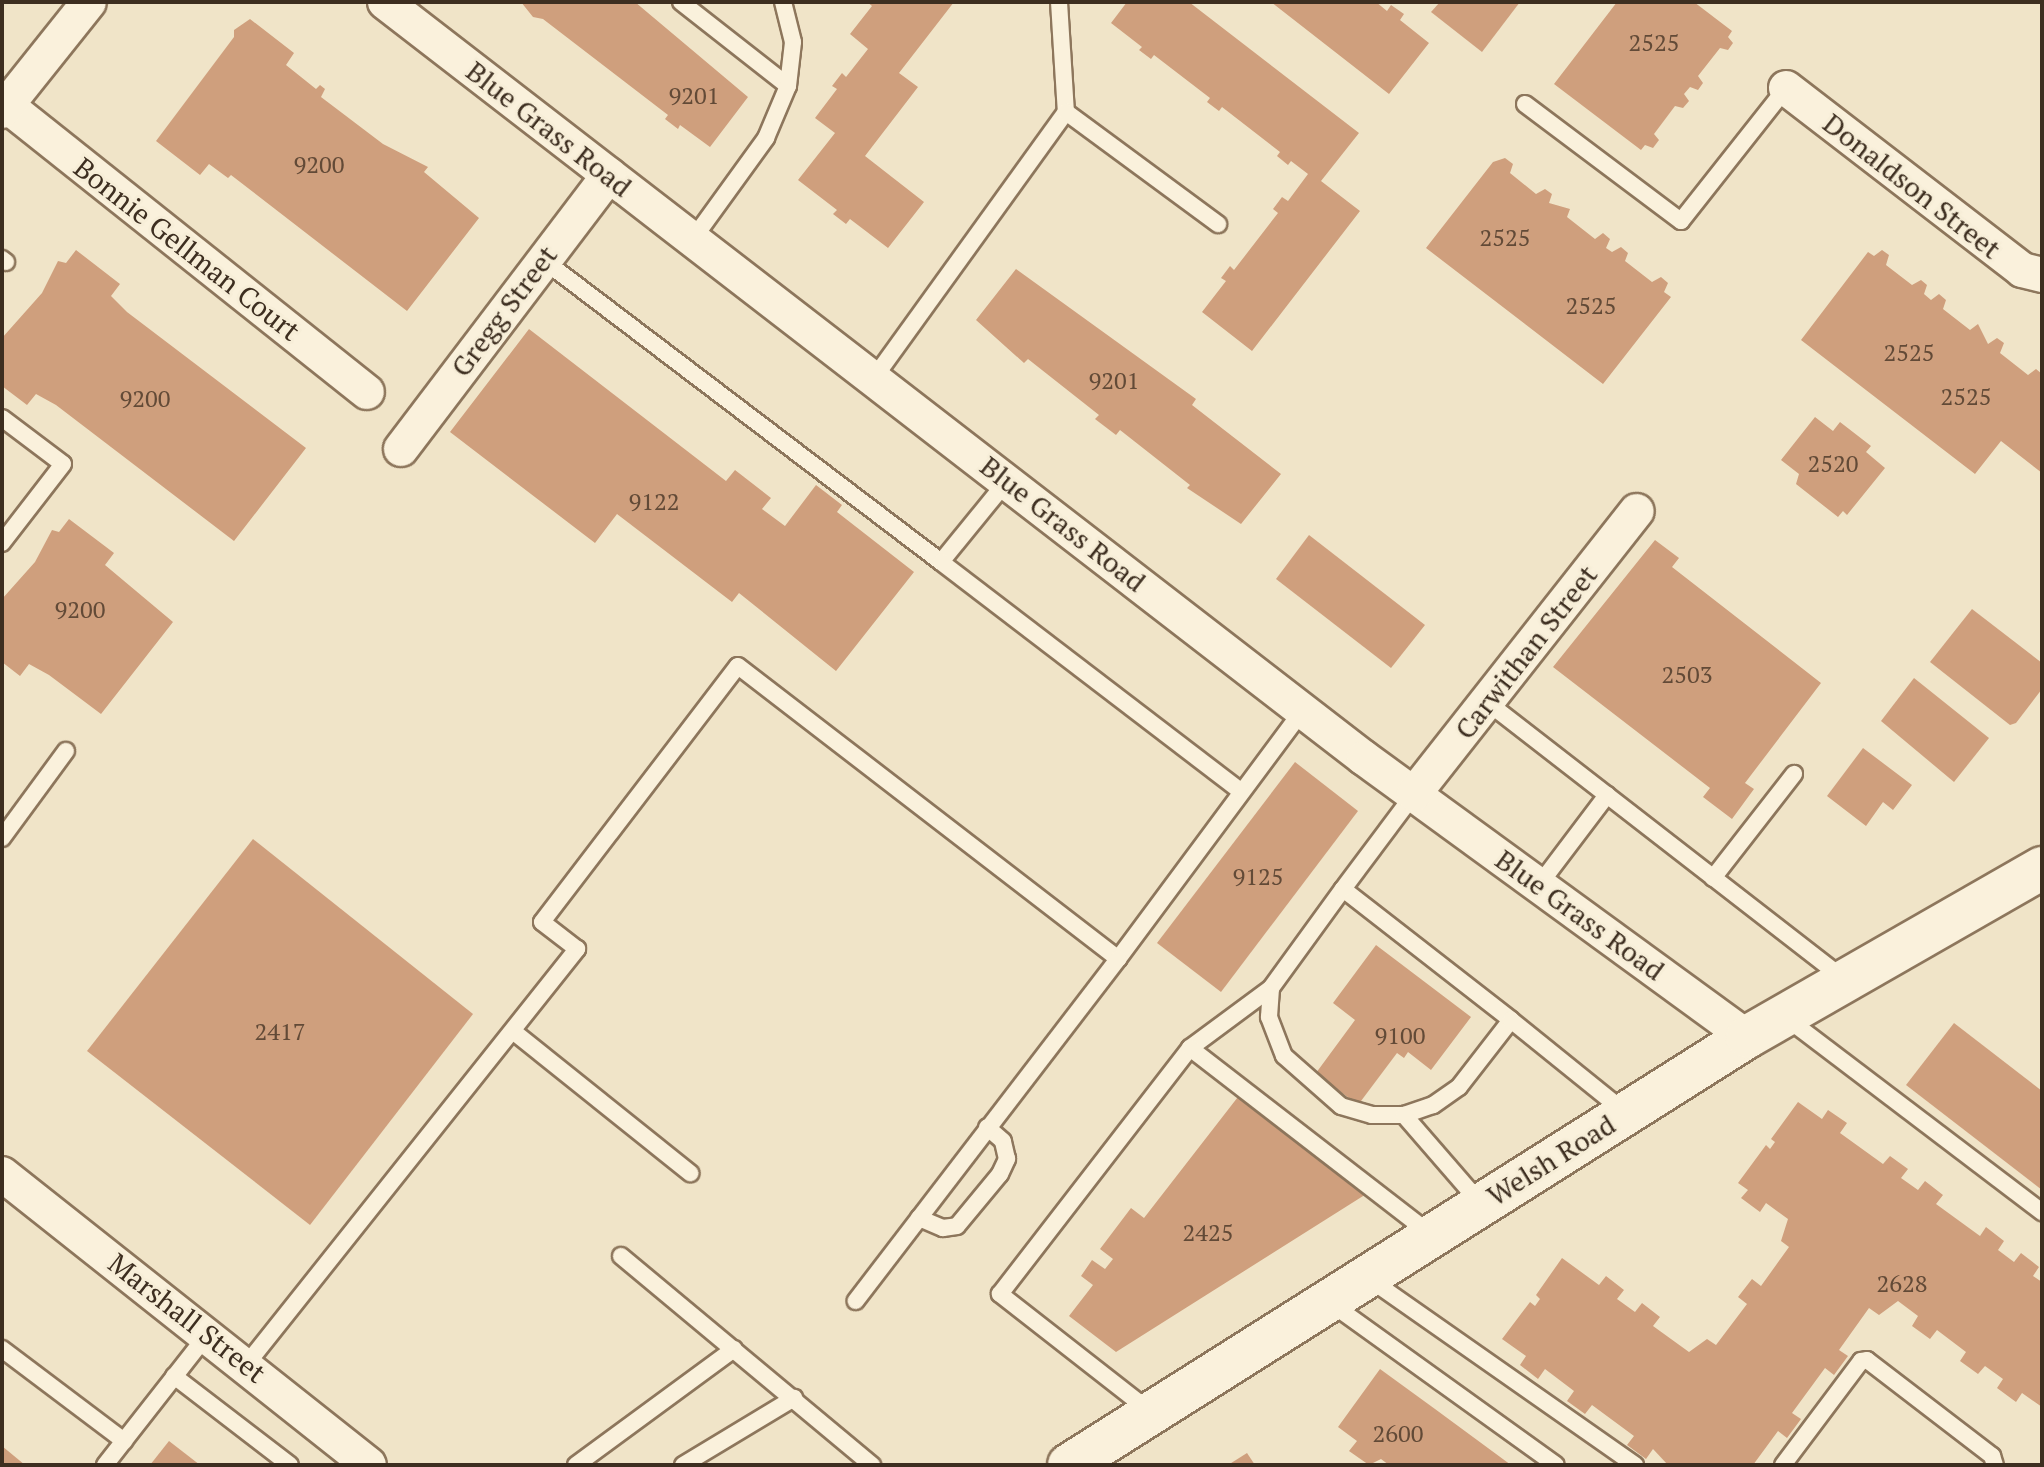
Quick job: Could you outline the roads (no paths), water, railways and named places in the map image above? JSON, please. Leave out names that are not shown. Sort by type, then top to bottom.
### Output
[{"type":"street","name":"Bonnie Gellman Court","points":[[89,2],[4,108],[367,392]]},
{"type":"street","name":"Blue Grass Road","points":[[385,2],[1303,710],[1747,1037]]},
{"type":"street","name":"Donaldson Street","points":[[1786,88],[2022,270],[2042,275]]},
{"type":"street","name":"Gregg Street","points":[[401,449],[542,259],[609,175]]},
{"type":"street","name":"Carwithan Street","points":[[1414,794],[1637,511]]},
{"type":"street","name":"Welsh Road","points":[[1087,1460],[1152,1413],[1747,1037],[2042,868]]},
{"type":"street","name":"Marshall Street","points":[[2,1174],[208,1333],[369,1465]]},
{"type":"lane","points":[[681,2],[788,86]]},
{"type":"lane","points":[[693,239],[766,138],[788,86],[793,42],[783,2]]},
{"type":"lane","points":[[874,378],[1066,112],[1059,2]]},
{"type":"lane","points":[[1525,104],[1681,221],[1786,88]]},
{"type":"lane","points":[[1066,112],[1218,224]]},
{"type":"lane","points":[[542,259],[1241,791]]},
{"type":"lane","points":[[2,418],[63,464],[2,543]]},
{"type":"lane","points":[[941,562],[1007,481]]},
{"type":"lane","points":[[246,1365],[577,949],[542,922],[738,666],[1118,959]]},
{"type":"lane","points":[[1487,702],[1847,980]]},
{"type":"lane","points":[[856,1301],[1118,959],[1303,710]]},
{"type":"lane","points":[[2,838],[66,751]]},
{"type":"lane","points":[[1713,878],[1794,774]]},
{"type":"lane","points":[[1152,1413],[1000,1294],[1190,1048],[1271,988],[1414,794]]},
{"type":"lane","points":[[1539,885],[1607,795]]},
{"type":"lane","points":[[1343,889],[1626,1113]]},
{"type":"lane","points":[[1271,988],[1274,1037],[1292,1063],[1341,1106],[1372,1115],[1404,1115],[1433,1105],[1459,1087],[1511,1020]]},
{"type":"lane","points":[[1784,1016],[2042,1212]]},
{"type":"lane","points":[[514,1032],[690,1173]]},
{"type":"lane","points":[[1190,1048],[1433,1235]]},
{"type":"lane","points":[[1404,1115],[1481,1204]]},
{"type":"lane","points":[[919,1218],[943,1228],[957,1226],[1000,1174],[1007,1159],[1003,1141],[987,1127]]},
{"type":"lane","points":[[621,1256],[872,1465]]},
{"type":"lane","points":[[1367,1277],[1635,1465]]},
{"type":"lane","points":[[1327,1301],[1556,1465]]},
{"type":"lane","points":[[105,1465],[208,1333]]},
{"type":"lane","points":[[2,1349],[124,1441]]},
{"type":"lane","points":[[576,1465],[734,1349]]},
{"type":"lane","points":[[1783,1465],[1867,1360],[1992,1456],[1995,1465]]},
{"type":"lane","points":[[174,1376],[288,1464]]},
{"type":"lane","points":[[683,1465],[794,1398]]}]
